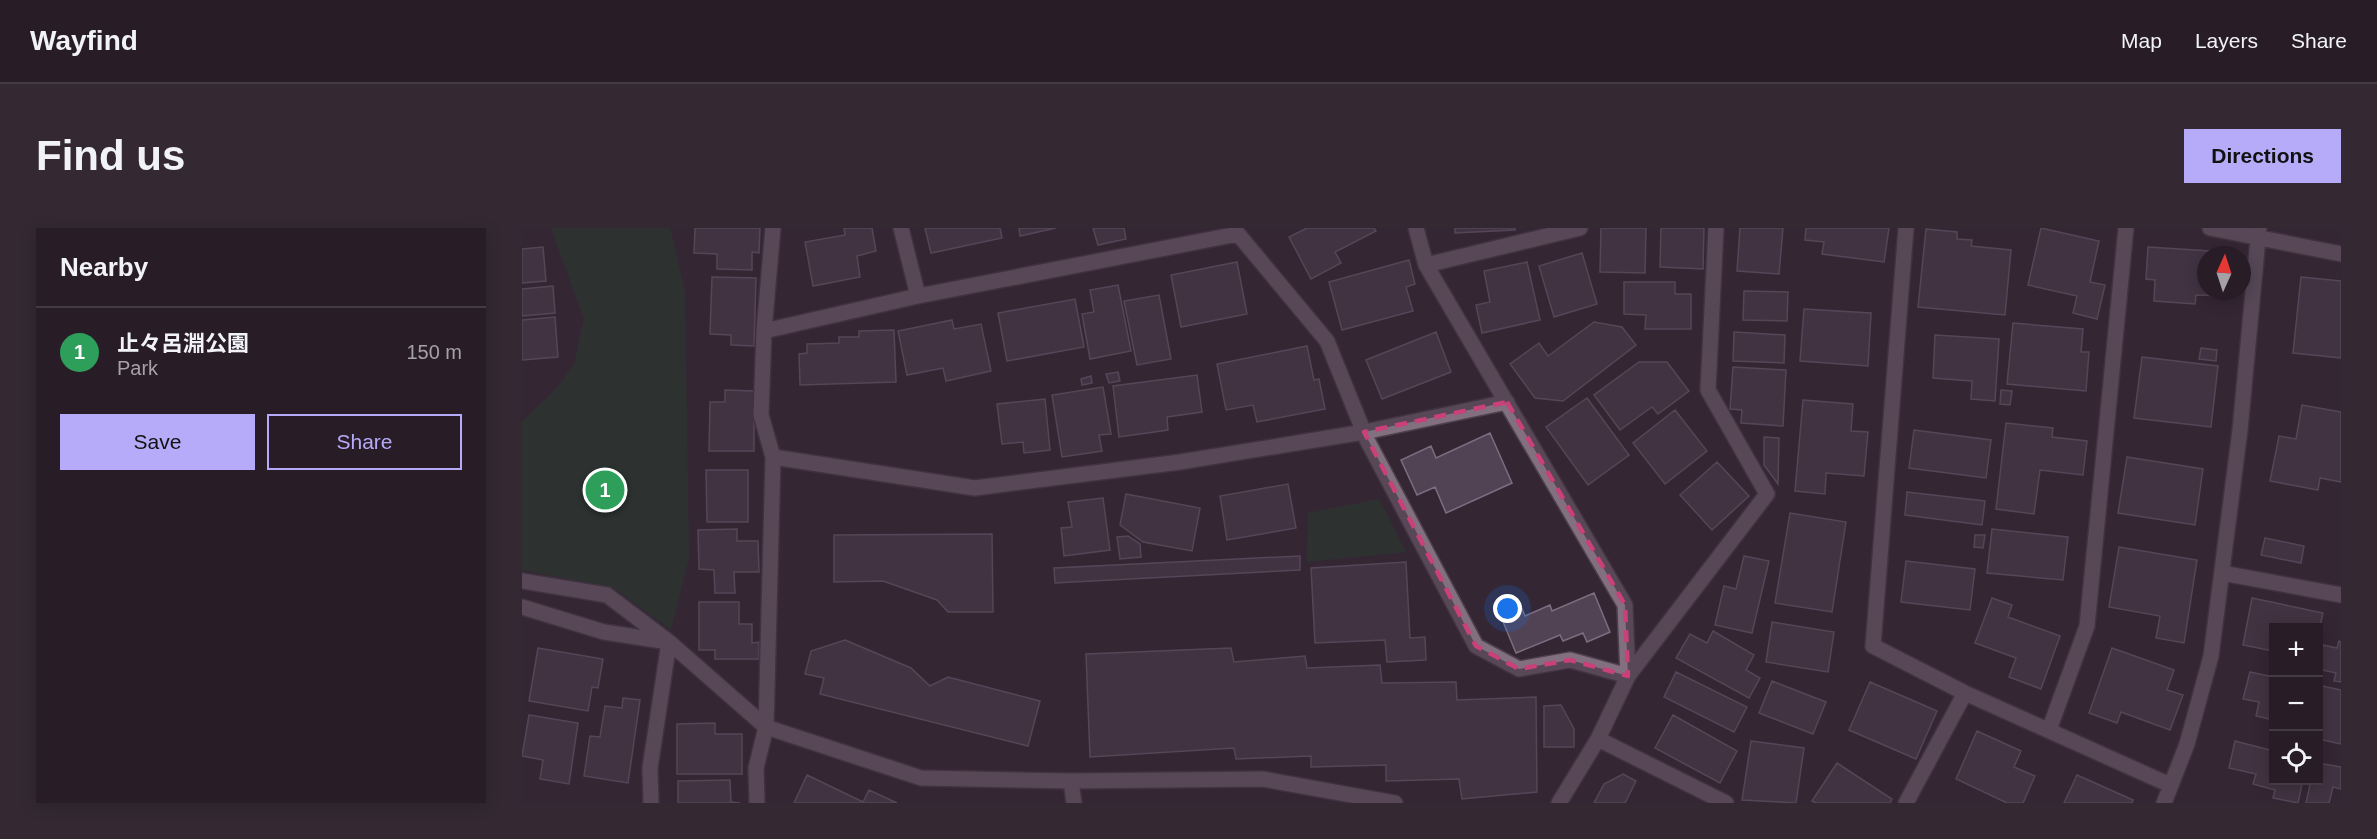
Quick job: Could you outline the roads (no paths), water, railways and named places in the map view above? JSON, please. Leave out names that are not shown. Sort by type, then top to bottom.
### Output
[{"type":"street","points":[[757,803],[756,768],[766,727],[773,457],[761,416],[764,331],[772,228]]},
{"type":"street","points":[[901,228],[918,296]]},
{"type":"street","points":[[1416,228],[1426,265],[1625,605],[1628,676]]},
{"type":"street","points":[[1426,265],[1580,228]]},
{"type":"street","points":[[1559,803],[1598,739],[1628,676],[1767,494],[1708,390],[1716,228]]},
{"type":"street","points":[[1906,228],[1873,646],[1965,693],[2170,785]]},
{"type":"street","points":[[2049,730],[2087,626],[2126,228]]},
{"type":"street","points":[[2210,228],[2259,232],[2341,254]]},
{"type":"street","points":[[2164,803],[2187,744],[2211,656],[2240,430],[2259,232]]},
{"type":"street","points":[[764,331],[918,296],[1238,234],[1327,341],[1364,432],[1476,646],[1519,669],[1570,660],[1628,676]]},
{"type":"street","points":[[773,457],[975,488],[1180,462],[1364,432],[1507,402]]},
{"type":"street","points":[[2222,573],[2341,595]]},
{"type":"street","points":[[522,581],[607,595],[669,642],[766,727],[921,778],[1071,782],[1263,779],[1395,803]]},
{"type":"street","points":[[522,608],[604,632],[669,642]]},
{"type":"street","points":[[651,803],[650,768],[669,642]]},
{"type":"street","points":[[1906,803],[1965,693]]},
{"type":"street","points":[[1598,739],[1726,803]]},
{"type":"street","points":[[1071,782],[1074,803]]},
{"type":"place","name":"止々呂淵公園","points":[[605,490]]}]
